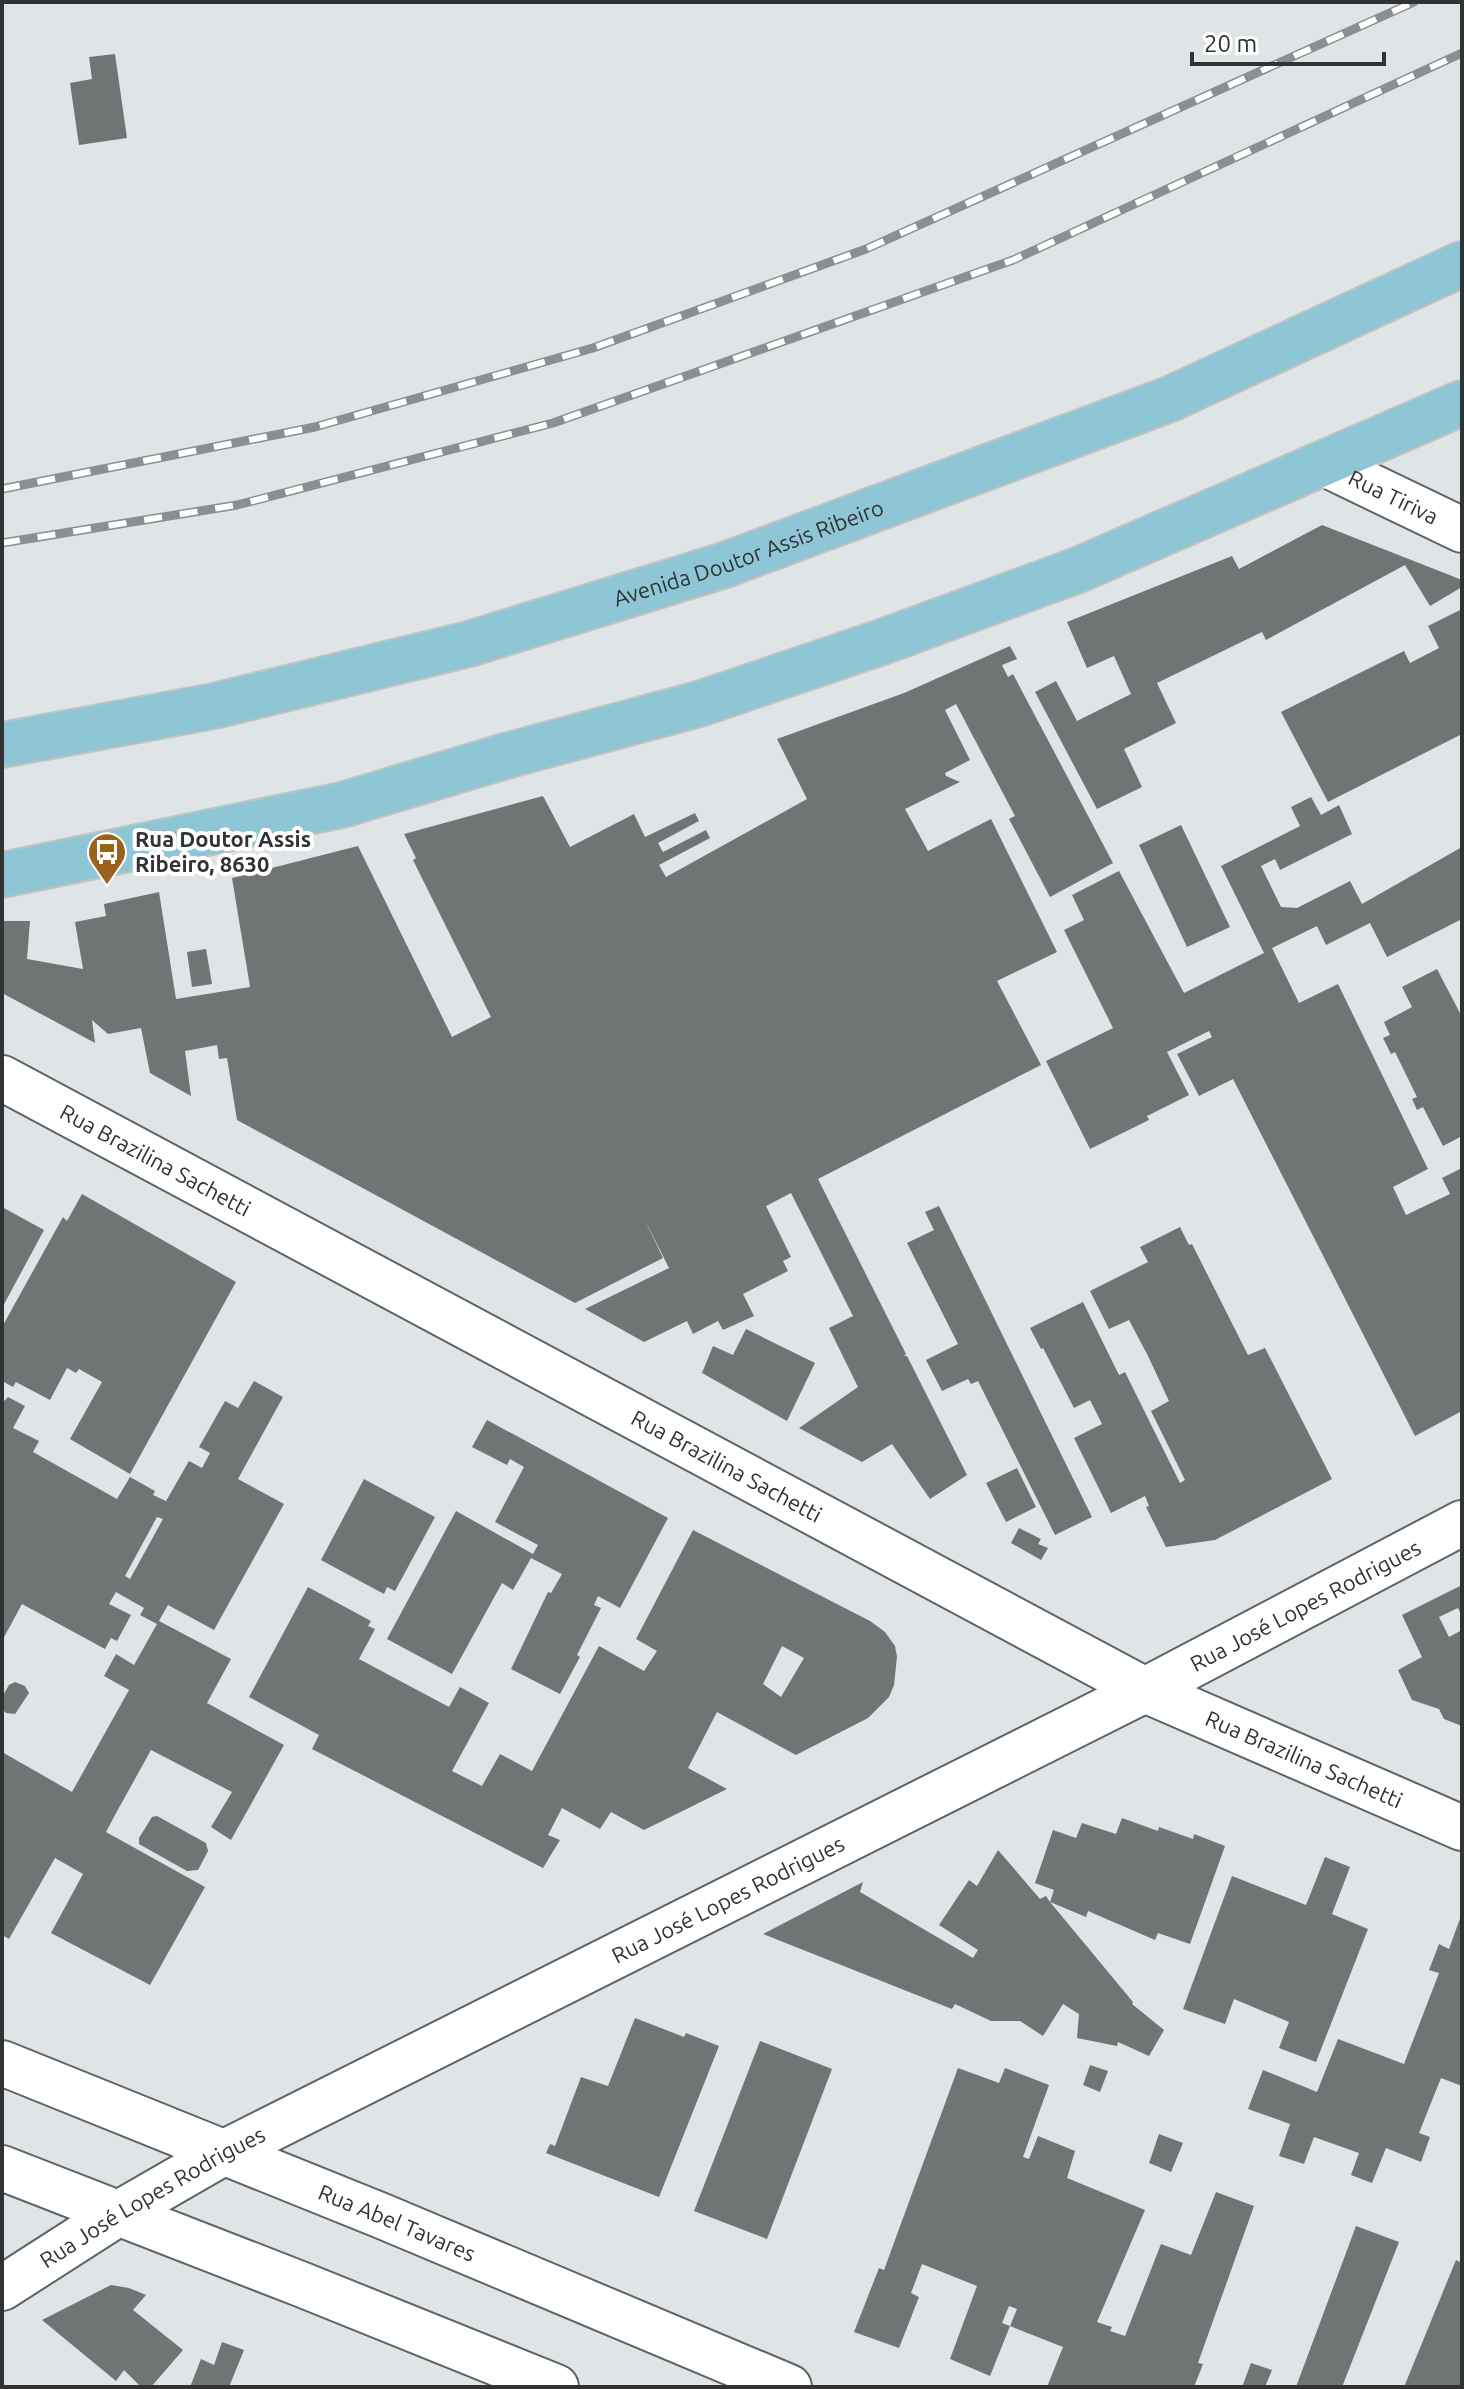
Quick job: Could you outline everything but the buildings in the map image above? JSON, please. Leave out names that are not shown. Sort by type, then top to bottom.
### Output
[{"type":"main road","name":"Avenida Doutor Assis Ribeiro","points":[[2,745],[214,706],[469,644],[725,565],[1170,399],[1462,264]]},
{"type":"main road","points":[[2,875],[342,805],[509,755],[699,704],[882,642],[1078,570],[1462,403]]},
{"type":"street","name":"Rua Tiriva","points":[[1325,464],[1462,530]]},
{"type":"street","name":"Rua Brazilina Sachetti","points":[[2,1078],[1145,1690],[1462,1828]]},
{"type":"street","name":"Rua José Lopes Rodrigues","points":[[2,2288],[119,2213],[225,2152],[1145,1690],[1462,1523]]},
{"type":"street","name":"Rua Abel Tavares","points":[[2,2063],[225,2152],[789,2387]]},
{"type":"street","points":[[2,2168],[556,2387]]},
{"type":"railway","points":[[2,489],[315,427],[593,348],[866,249],[1414,2]]},
{"type":"railway","points":[[2,543],[237,505],[553,423],[1013,260],[1462,53]]},
{"type":"place","name":"Rua Doutor Assis Ribeiro, 8630","points":[[107,886]]}]
